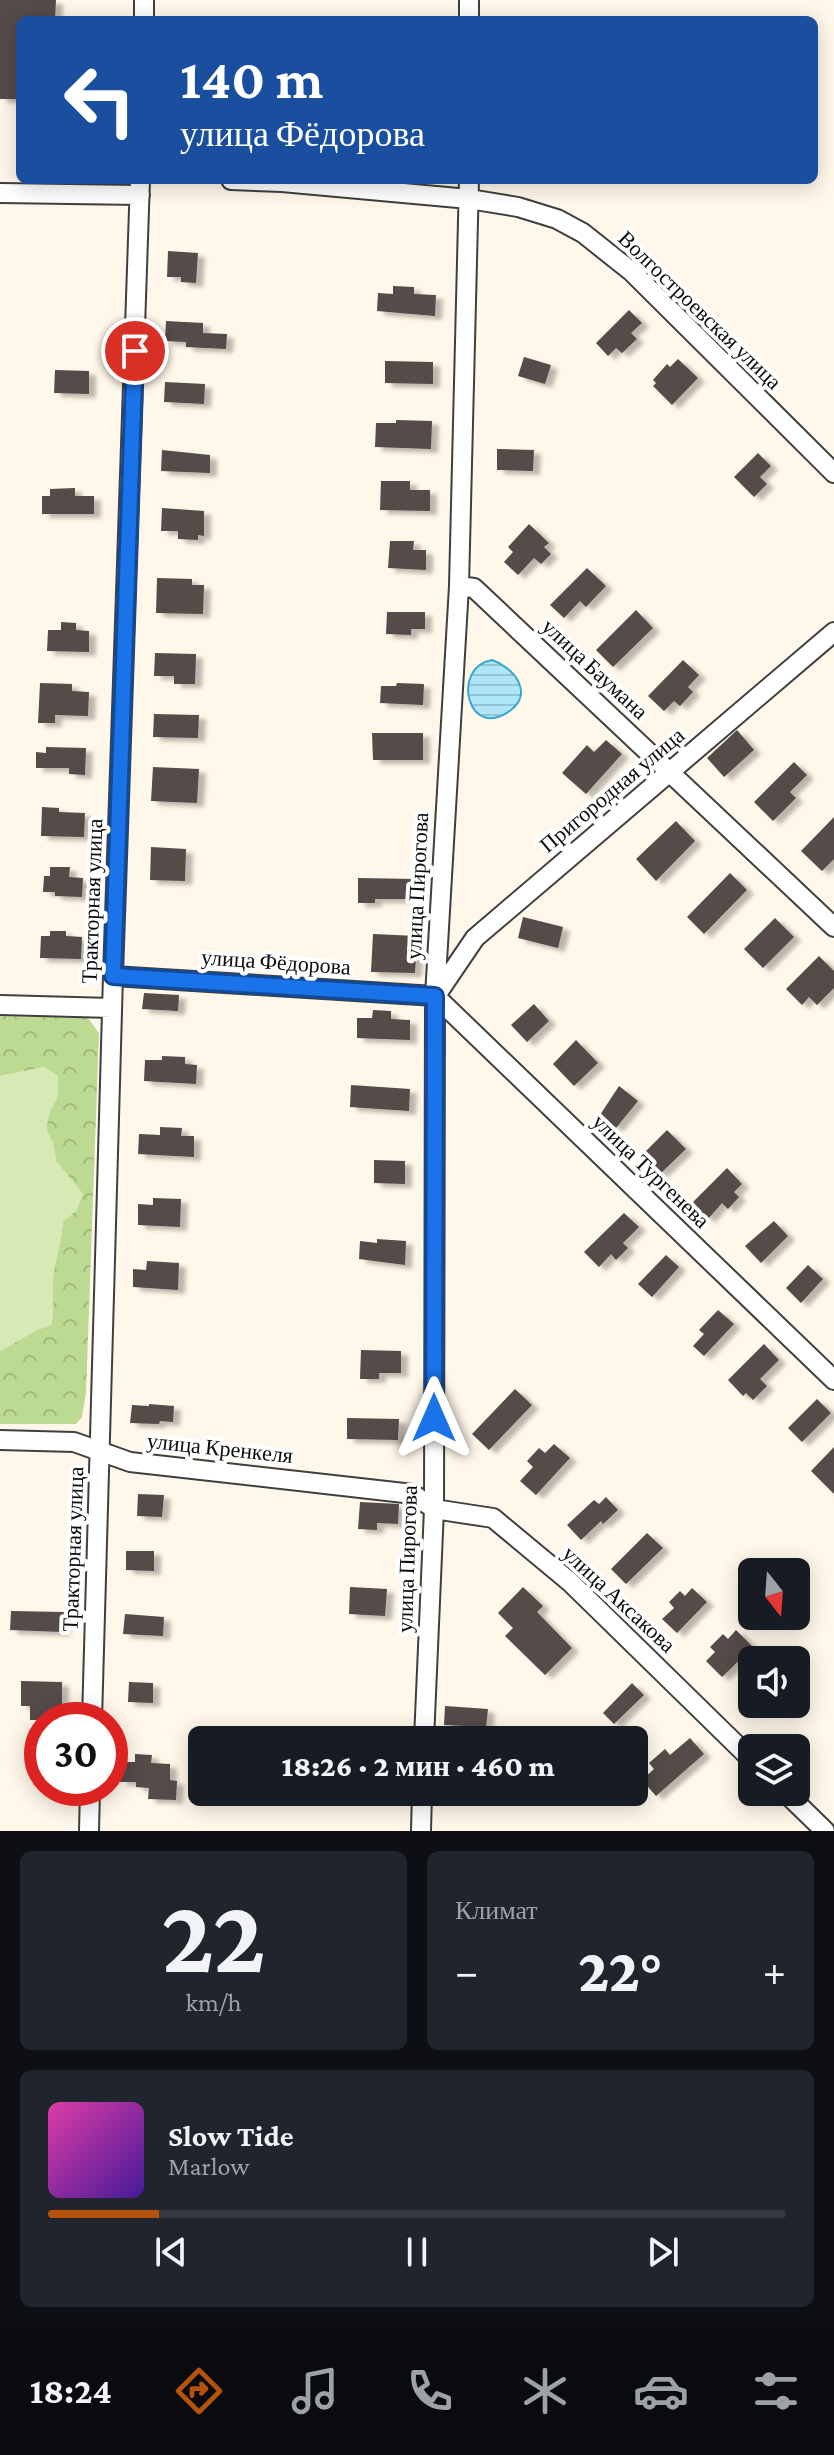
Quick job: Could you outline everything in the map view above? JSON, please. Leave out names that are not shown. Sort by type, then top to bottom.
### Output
[{"type":"street","name":"Волгостроевская улица","points":[[329,184],[469,190],[557,219],[583,233],[632,272],[834,473]]},
{"type":"street","points":[[0,193],[140,188]]},
{"type":"street","name":"Тракторная улица","points":[[93,1702],[140,188]]},
{"type":"street","name":"улица Пирогова","points":[[425,1726],[434,1509],[435,996],[459,586],[469,190]]},
{"type":"street","name":"улица Баумана","points":[[459,586],[474,588],[834,927]]},
{"type":"street","name":"Пригородная улица","points":[[435,996],[475,938],[834,632]]},
{"type":"street","name":"улица Фёдорова","points":[[113,976],[435,996]]},
{"type":"street","name":"улица Тургенева","points":[[435,996],[834,1380]]},
{"type":"street","points":[[0,1005],[112,1008]]},
{"type":"street","name":"улица Кренкеля","points":[[0,1440],[74,1442],[130,1462],[413,1494],[434,1509]]},
{"type":"street","name":"улица Аксакова","points":[[434,1509],[493,1518],[570,1582],[738,1746]]},
{"type":"street","points":[[89,1831],[90,1806]]},
{"type":"street","points":[[421,1831],[422,1806]]},
{"type":"street","points":[[799,1806],[825,1831]]},
{"type":"green space","points":[[0,1016],[88,1018],[99,1033],[86,1393],[82,1417],[76,1424],[0,1424],[0,1351],[51,1325],[53,1279],[63,1221],[76,1211],[83,1194],[56,1161],[53,1143],[46,1129],[58,1096],[58,1076],[44,1067],[0,1076]]},
{"type":"green space","points":[[44,1067],[58,1076],[58,1096],[46,1129],[53,1143],[56,1161],[83,1194],[76,1211],[63,1221],[53,1279],[51,1325],[0,1351],[0,1076]]},
{"type":"water","points":[[492,660],[507,668],[521,688],[518,703],[496,718],[484,717],[475,711],[468,688],[471,675],[479,666]]},
{"type":"building","points":[[0,0],[56,0],[55,16],[16,16],[16,99],[0,99]]},
{"type":"building","points":[[168,251],[198,253],[196,283],[181,282],[181,277],[167,277]]},
{"type":"building","points":[[393,286],[414,287],[414,294],[436,295],[435,316],[377,311],[378,293],[393,294]]},
{"type":"building","points":[[629,310],[642,323],[631,333],[637,339],[622,353],[616,348],[608,356],[596,343]]},
{"type":"building","points":[[166,321],[203,323],[203,333],[227,334],[226,349],[186,347],[186,342],[165,341]]},
{"type":"building","points":[[524,357],[551,365],[545,384],[518,376]]},
{"type":"building","points":[[678,359],[698,378],[672,405],[653,386],[656,383],[653,380],[667,364],[670,367]]},
{"type":"building","points":[[385,361],[433,362],[433,384],[385,383]]},
{"type":"building","points":[[55,370],[89,371],[89,394],[54,393]]},
{"type":"building","points":[[165,382],[205,384],[204,404],[164,402]]},
{"type":"building","points":[[396,420],[432,421],[431,449],[375,447],[376,423],[396,423]]},
{"type":"building","points":[[497,449],[534,450],[533,471],[497,470]]},
{"type":"building","points":[[162,450],[210,455],[210,473],[161,471]]},
{"type":"building","points":[[758,453],[771,466],[760,477],[767,484],[754,497],[734,477]]},
{"type":"building","points":[[381,481],[410,481],[410,490],[430,490],[430,511],[380,510]]},
{"type":"building","points":[[75,488],[75,496],[94,496],[94,514],[42,514],[42,496],[50,496],[50,489]]},
{"type":"building","points":[[162,508],[204,511],[204,536],[198,535],[198,540],[178,539],[178,531],[161,531]]},
{"type":"building","points":[[529,524],[549,543],[544,547],[551,554],[541,564],[534,558],[518,575],[504,562],[513,552],[508,547]]},
{"type":"building","points":[[390,541],[414,541],[413,550],[426,550],[426,570],[388,568]]},
{"type":"building","points":[[587,568],[606,586],[586,607],[580,601],[564,618],[550,605]]},
{"type":"building","points":[[157,578],[192,579],[192,585],[204,585],[203,614],[156,613]]},
{"type":"building","points":[[636,610],[653,628],[613,667],[596,650]]},
{"type":"building","points":[[387,612],[425,612],[425,629],[411,629],[411,635],[386,634]]},
{"type":"building","points":[[61,622],[76,623],[76,630],[89,631],[89,652],[47,651],[48,630],[61,630]]},
{"type":"building","points":[[155,653],[196,654],[195,684],[174,684],[174,676],[154,676]]},
{"type":"building","points":[[683,660],[699,675],[688,687],[693,692],[680,706],[674,701],[664,711],[648,696]]},
{"type":"building","points":[[40,683],[72,684],[72,691],[89,692],[88,716],[55,715],[55,723],[38,723]]},
{"type":"building","points":[[397,683],[424,684],[423,705],[380,703],[381,686],[396,686]]},
{"type":"building","points":[[154,714],[199,715],[198,738],[153,737]]},
{"type":"building","points":[[737,730],[754,750],[724,777],[707,758]]},
{"type":"building","points":[[372,733],[423,733],[423,760],[373,760]]},
{"type":"building","points":[[606,740],[622,754],[586,794],[562,773],[587,745],[594,752]]},
{"type":"building","points":[[46,747],[86,748],[85,775],[69,774],[69,768],[36,768],[36,752],[46,753]]},
{"type":"building","points":[[794,762],[807,775],[790,792],[796,798],[773,821],[754,802]]},
{"type":"building","points":[[153,767],[199,769],[197,803],[151,801]]},
{"type":"building","points":[[42,807],[59,808],[59,812],[85,813],[84,837],[41,836]]},
{"type":"building","points":[[834,817],[834,859],[822,871],[801,851]]},
{"type":"building","points":[[676,821],[695,841],[656,881],[636,859]]},
{"type":"building","points":[[151,847],[186,849],[185,881],[150,880]]},
{"type":"building","points":[[50,867],[70,867],[69,877],[83,878],[82,897],[55,896],[55,892],[43,892],[44,876],[50,876]]},
{"type":"building","points":[[730,873],[747,890],[704,934],[687,917]]},
{"type":"building","points":[[358,878],[416,879],[415,899],[375,899],[375,903],[358,903]]},
{"type":"building","points":[[523,917],[563,927],[558,948],[518,938]]},
{"type":"building","points":[[775,918],[794,937],[763,968],[744,949]]},
{"type":"building","points":[[50,931],[66,931],[66,936],[82,937],[81,959],[40,958],[41,936],[50,936]]},
{"type":"building","points":[[373,934],[417,936],[415,973],[371,972]]},
{"type":"building","points":[[819,956],[834,971],[834,988],[817,1005],[809,997],[802,1005],[786,989]]},
{"type":"building","points":[[144,993],[179,995],[178,1011],[142,1009]]},
{"type":"building","points":[[534,1004],[549,1021],[527,1042],[511,1025]]},
{"type":"building","points":[[373,1010],[391,1011],[391,1019],[410,1020],[410,1040],[357,1038],[357,1018],[372,1018]]},
{"type":"building","points":[[576,1040],[598,1063],[574,1086],[553,1064]]},
{"type":"building","points":[[162,1056],[185,1057],[185,1064],[197,1065],[196,1084],[144,1081],[145,1060],[162,1060]]},
{"type":"building","points":[[351,1085],[410,1089],[409,1111],[350,1107]]},
{"type":"building","points":[[619,1086],[638,1101],[616,1128],[600,1115]]},
{"type":"building","points":[[160,1127],[182,1128],[181,1136],[194,1136],[194,1157],[138,1154],[139,1134],[160,1135]]},
{"type":"building","points":[[667,1130],[686,1149],[660,1174],[642,1155]]},
{"type":"building","points":[[374,1160],[405,1161],[405,1184],[374,1183]]},
{"type":"building","points":[[727,1168],[742,1184],[734,1192],[739,1197],[728,1209],[722,1203],[708,1219],[692,1203]]},
{"type":"building","points":[[153,1198],[181,1199],[180,1227],[138,1225],[138,1204],[153,1205]]},
{"type":"building","points":[[624,1213],[639,1227],[623,1243],[628,1248],[616,1260],[611,1254],[599,1267],[584,1252]]},
{"type":"building","points":[[774,1221],[788,1236],[761,1263],[745,1246]]},
{"type":"building","points":[[377,1239],[406,1241],[405,1265],[359,1259],[360,1241],[377,1243]]},
{"type":"building","points":[[666,1255],[679,1267],[652,1297],[638,1284]]},
{"type":"building","points":[[147,1261],[179,1263],[178,1290],[133,1287],[133,1269],[146,1270]]},
{"type":"building","points":[[808,1265],[823,1279],[801,1303],[786,1288]]},
{"type":"building","points":[[718,1310],[734,1324],[704,1356],[693,1346],[704,1334],[699,1330]]},
{"type":"building","points":[[764,1344],[779,1360],[760,1379],[767,1386],[753,1400],[746,1393],[743,1396],[728,1380]]},
{"type":"building","points":[[361,1350],[401,1351],[401,1373],[379,1373],[379,1379],[360,1379]]},
{"type":"building","points":[[515,1389],[532,1405],[489,1450],[472,1434]]},
{"type":"building","points":[[817,1399],[831,1413],[802,1442],[788,1428]]},
{"type":"building","points":[[132,1405],[174,1406],[173,1422],[130,1423]]},
{"type":"building","points":[[347,1418],[399,1419],[398,1440],[347,1439]]},
{"type":"building","points":[[554,1444],[570,1458],[536,1495],[520,1481],[533,1467],[527,1461],[539,1448],[545,1453]]},
{"type":"building","points":[[834,1447],[834,1494],[811,1471]]},
{"type":"building","points":[[138,1494],[164,1495],[162,1517],[137,1516]]},
{"type":"building","points":[[606,1497],[618,1510],[581,1540],[567,1525],[594,1500],[599,1504]]},
{"type":"building","points":[[360,1502],[399,1504],[398,1524],[377,1523],[377,1530],[358,1529]]},
{"type":"building","points":[[647,1533],[663,1548],[626,1584],[611,1569]]},
{"type":"building","points":[[126,1551],[154,1551],[154,1571],[126,1570]]},
{"type":"building","points":[[350,1587],[387,1589],[385,1616],[349,1614]]},
{"type":"building","points":[[523,1587],[543,1606],[537,1612],[572,1648],[545,1675],[505,1636],[513,1628],[498,1613]]},
{"type":"building","points":[[692,1588],[707,1602],[677,1633],[662,1619],[674,1608],[669,1602],[680,1591],[685,1596]]},
{"type":"building","points":[[11,1611],[64,1612],[63,1632],[10,1630]]},
{"type":"building","points":[[125,1614],[164,1617],[163,1636],[123,1634]]},
{"type":"building","points":[[736,1630],[752,1646],[738,1646],[738,1662],[722,1677],[706,1661],[715,1652],[710,1647],[723,1634],[728,1639]]},
{"type":"building","points":[[21,1681],[62,1682],[62,1702],[24,1702],[21,1706]]},
{"type":"building","points":[[129,1682],[153,1683],[153,1703],[128,1702]]},
{"type":"building","points":[[632,1683],[644,1695],[614,1724],[603,1713]]},
{"type":"building","points":[[445,1706],[488,1709],[486,1726],[444,1725]]},
{"type":"building","points":[[690,1738],[704,1754],[656,1796],[648,1787],[648,1774],[654,1769],[649,1763],[665,1749],[670,1755]]},
{"type":"building","points":[[135,1754],[152,1755],[151,1763],[170,1764],[170,1780],[177,1781],[176,1800],[148,1799],[149,1788],[136,1787],[136,1782],[128,1782],[128,1762],[135,1762]]},
{"type":"route","points":[[135,351],[113,976],[435,996],[434,1418]]}]
